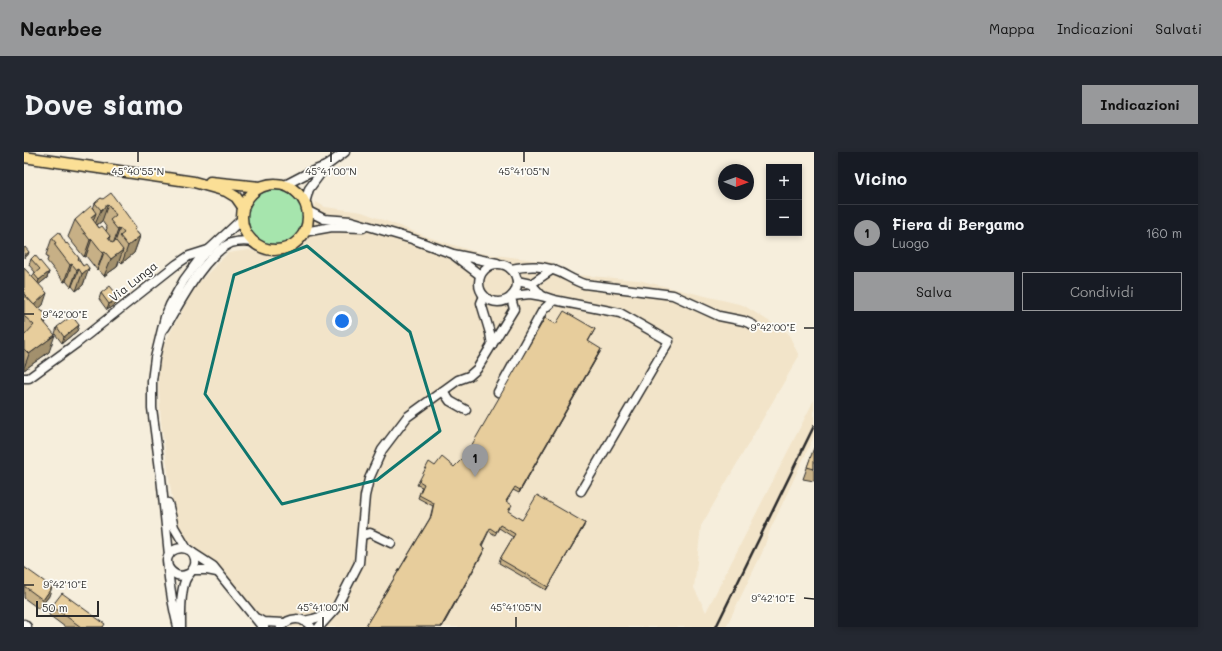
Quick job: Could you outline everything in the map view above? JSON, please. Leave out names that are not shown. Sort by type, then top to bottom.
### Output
[{"type":"main road","points":[[24,157],[194,182],[226,191],[236,198],[243,207]]},
{"type":"main road","points":[[194,182],[218,182],[260,187]]},
{"type":"main road","points":[[253,242],[246,233],[242,219],[243,207],[251,194],[260,187],[270,184],[285,185],[296,192],[306,207],[308,220],[304,232]]},
{"type":"main road","name":"Via Lunga","points":[[253,242],[265,249],[281,250],[297,242],[304,232]]},
{"type":"street","points":[[285,185],[308,173],[326,166],[345,152]]},
{"type":"street","points":[[326,166],[309,189],[306,207],[324,219],[351,221],[412,239],[453,254],[497,263],[507,266],[514,272],[518,281],[516,292],[506,301],[500,302],[489,300],[484,296],[479,288],[480,275],[487,267],[497,263]]},
{"type":"street","name":"Via Lunga","points":[[168,556],[161,477],[152,408],[153,370],[165,317],[170,305],[194,265],[242,219]]},
{"type":"street","points":[[304,232],[343,226],[378,229]]},
{"type":"street","name":"Via Lunga","points":[[162,332],[197,276],[211,258],[231,243],[245,241],[253,242]]},
{"type":"street","name":"Via Lunga","points":[[24,378],[29,378],[52,361],[182,261],[196,253],[208,250]]},
{"type":"street","points":[[453,254],[480,275]]},
{"type":"street","points":[[182,261],[194,265]]},
{"type":"street","points":[[511,268],[526,265],[536,266],[553,269],[584,284],[673,295],[719,316],[744,320],[753,326]]},
{"type":"street","points":[[531,284],[553,269]]},
{"type":"street","points":[[518,281],[531,284],[542,296]]},
{"type":"street","points":[[512,297],[530,294],[620,314],[669,341],[581,491]]},
{"type":"street","points":[[484,296],[481,303],[492,345]]},
{"type":"street","points":[[319,627],[332,614],[354,576],[359,563],[363,535],[365,496],[369,479],[382,450],[407,417],[458,380],[469,376],[477,369],[514,309],[512,297]]},
{"type":"street","points":[[498,392],[543,310],[554,300]]},
{"type":"street","points":[[443,391],[450,401],[466,410]]},
{"type":"street","name":"Via Lunga","points":[[161,477],[174,527],[190,551]]},
{"type":"street","points":[[363,535],[370,533],[391,542]]},
{"type":"street","points":[[180,627],[172,604],[167,560],[168,556],[175,549],[180,548],[190,551],[212,566],[264,627]]},
{"type":"street","points":[[180,627],[182,594],[185,582],[195,562],[190,551]]},
{"type":"street","points":[[168,568],[174,574],[179,576],[191,572],[207,570],[217,572]]},
{"type":"street","points":[[304,621],[314,620],[332,614]]},
{"type":"street","points":[[256,618],[263,622],[282,625],[292,619],[298,619],[304,621],[311,627]]},
{"type":"street","points":[[24,624],[27,627]]},
{"type":"highlighted area","points":[[307,246],[410,332],[440,431],[377,480],[282,504],[205,394],[234,275]]},
{"type":"shaded area","points":[[316,202],[325,207],[362,212],[431,238],[479,253],[550,262],[577,275],[638,280],[743,305],[788,333],[799,356],[701,526],[694,588],[706,612],[814,400],[814,436],[770,530],[762,553],[726,627],[258,627],[176,525],[161,423],[158,372],[163,346],[196,285],[228,253],[249,250],[271,256],[288,257],[300,251],[309,235]]},
{"type":"green space","points":[[275,190],[290,195],[298,203],[303,218],[298,233],[290,241],[275,246],[260,241],[252,233],[247,218],[252,203],[260,195]]},
{"type":"building","points":[[111,193],[136,227],[134,229],[140,236],[128,246],[120,236],[124,233],[120,228],[118,230],[110,220],[116,215],[108,204],[101,210],[95,203]]},
{"type":"building","points":[[91,206],[96,213],[91,217],[99,228],[102,226],[110,236],[108,238],[112,243],[116,241],[123,250],[111,259],[105,252],[103,253],[92,239],[90,240],[75,220]]},
{"type":"building","points":[[59,232],[66,244],[67,243],[79,258],[78,259],[83,266],[86,264],[89,268],[82,274],[79,269],[77,270],[72,264],[70,265],[54,244],[56,243],[52,238]]},
{"type":"building","points":[[25,247],[29,252],[24,256],[24,248]]},
{"type":"building","points":[[35,255],[49,272],[39,280],[34,274],[40,269],[31,259]]},
{"type":"building","points":[[24,268],[47,293],[34,305],[24,294]]},
{"type":"building","points":[[110,286],[119,297],[109,304],[101,293]]},
{"type":"building","points":[[24,294],[32,303],[48,316],[43,321],[55,335],[29,354],[24,349],[24,336],[34,325],[24,316]]},
{"type":"building","points":[[564,311],[595,329],[588,341],[601,349],[520,490],[515,487],[506,501],[512,505],[508,511],[522,520],[537,495],[585,523],[548,587],[500,559],[515,534],[500,525],[496,532],[490,528],[481,546],[485,548],[441,627],[365,627],[431,517],[434,503],[419,495],[424,484],[419,481],[429,462],[435,466],[442,457],[454,467],[466,455],[545,318],[556,324]]},
{"type":"building","points":[[72,316],[79,325],[64,337],[57,327]]},
{"type":"building","points":[[814,448],[814,469],[807,467]]},
{"type":"building","points":[[24,567],[52,587],[43,600],[24,586]]},
{"type":"building","points":[[62,593],[105,624],[103,627],[81,627],[52,606]]},
{"type":"railway","points":[[716,627],[814,426]]},
{"type":"place","name":"Fiera di Bergamo","points":[[475,477]]}]
